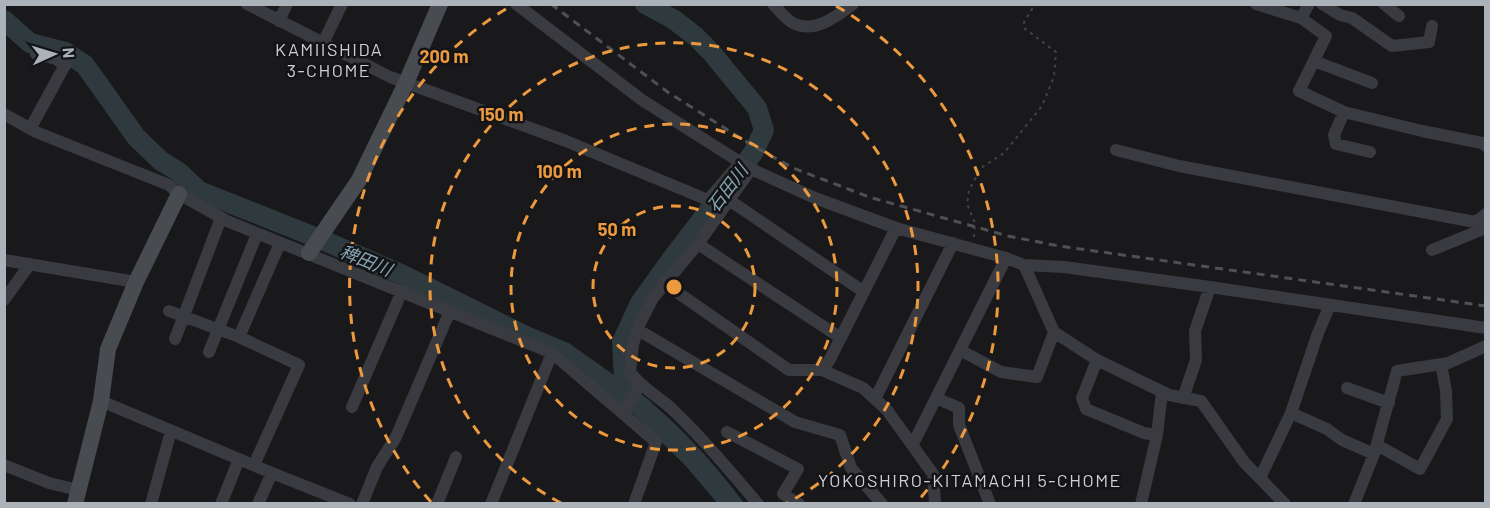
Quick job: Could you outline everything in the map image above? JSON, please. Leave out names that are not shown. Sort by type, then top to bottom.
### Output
[{"type":"street","points":[[247,4],[406,83],[566,141],[708,200],[745,166]]},
{"type":"street","points":[[279,21],[287,4]]},
{"type":"street","points":[[324,43],[342,4]]},
{"type":"street","points":[[309,253],[359,180],[406,83],[440,4]]},
{"type":"street","points":[[516,4],[642,100],[745,166],[815,198],[896,228],[1024,265],[1064,267],[1485,328]]},
{"type":"street","points":[[773,4],[795,24],[814,26],[830,21],[853,4]]},
{"type":"street","points":[[1256,4],[1301,18],[1326,36],[1299,91],[1344,112],[1482,143],[1485,146]]},
{"type":"street","points":[[1301,18],[1309,4]]},
{"type":"street","points":[[1322,4],[1340,15],[1352,18],[1392,46],[1430,42],[1432,26]]},
{"type":"street","points":[[1384,4],[1399,16]]},
{"type":"street","points":[[30,129],[65,65],[56,59],[36,54]]},
{"type":"street","points":[[1314,61],[1372,83]]},
{"type":"street","points":[[1344,112],[1334,135],[1336,144],[1370,152]]},
{"type":"street","points":[[4,114],[30,129],[170,185],[179,194],[221,218],[257,234],[309,253],[552,353],[656,442],[634,504]]},
{"type":"street","points":[[1116,150],[1179,166],[1475,222],[1485,214]]},
{"type":"street","points":[[745,166],[729,200],[698,244],[653,298],[633,344],[630,372],[639,385],[663,400],[687,424],[758,504]]},
{"type":"street","points":[[4,465],[77,497],[101,401],[108,349],[136,282],[179,194]]},
{"type":"street","points":[[729,200],[864,292]]},
{"type":"street","points":[[175,339],[221,218]]},
{"type":"street","points":[[1432,250],[1481,230],[1485,225]]},
{"type":"street","points":[[822,370],[841,338],[896,228]]},
{"type":"street","points":[[209,352],[257,234]]},
{"type":"street","points":[[239,337],[280,243]]},
{"type":"street","points":[[874,399],[953,243]]},
{"type":"street","points":[[698,244],[841,338]]},
{"type":"street","points":[[913,444],[1006,258]]},
{"type":"street","points":[[4,260],[136,282]]},
{"type":"street","points":[[4,300],[30,264]]},
{"type":"street","points":[[1024,265],[1054,332],[1097,360],[1162,392],[1201,401],[1244,462],[1285,504]]},
{"type":"street","points":[[664,283],[789,370],[822,370],[863,388],[887,410],[933,474],[935,504]]},
{"type":"street","points":[[1183,398],[1196,360],[1195,331],[1210,287]]},
{"type":"street","points":[[352,407],[402,291]]},
{"type":"street","points":[[1260,478],[1291,413],[1330,305]]},
{"type":"street","points":[[169,311],[239,337],[299,365],[254,465]]},
{"type":"street","points":[[362,504],[377,467],[396,437],[450,311]]},
{"type":"street","points":[[638,330],[795,423],[840,435],[851,468],[882,504]]},
{"type":"street","points":[[960,350],[1001,372],[1037,376],[1054,332]]},
{"type":"street","points":[[1354,504],[1376,450],[1397,371],[1449,363],[1485,346]]},
{"type":"street","points":[[490,504],[552,353]]},
{"type":"street","points":[[1097,360],[1082,398],[1086,409],[1144,433],[1157,435]]},
{"type":"street","points":[[1291,413],[1327,429],[1342,440],[1376,450],[1420,469],[1447,419],[1446,391],[1441,364]]},
{"type":"street","points":[[624,414],[639,385]]},
{"type":"street","points":[[1347,388],[1389,403]]},
{"type":"street","points":[[1141,504],[1157,435],[1162,392]]},
{"type":"street","points":[[936,398],[959,408],[960,425],[990,504]]},
{"type":"street","points":[[101,401],[347,503]]},
{"type":"street","points":[[151,504],[171,431]]},
{"type":"street","points":[[727,432],[798,469],[783,494],[799,504]]},
{"type":"street","points":[[437,504],[456,457]]},
{"type":"street","points":[[221,504],[238,459]]},
{"type":"street","points":[[258,504],[272,473]]},
{"type":"path","points":[[972,249],[975,223],[967,204],[969,190],[981,168],[1004,153],[1032,120],[1042,106],[1054,77],[1056,52],[1024,28],[1024,22],[1035,4]]},
{"type":"shaded area","points":[[632,387],[692,441],[744,503],[717,503],[685,465],[623,404],[621,397],[625,388]]},
{"type":"waterway","name":"石田川","points":[[632,399],[624,379],[622,342],[640,303],[753,153],[764,130],[757,108],[711,52],[673,19],[645,4]]},
{"type":"waterway","name":"稗田川","points":[[4,20],[30,43],[65,52],[85,65],[136,137],[161,161],[179,172],[199,191],[403,275],[528,337],[564,352],[643,408]]},
{"type":"railway","points":[[551,4],[669,93],[750,144],[793,168],[869,197],[1008,236],[1059,246],[1486,306]]},
{"type":"district","name":"KAMIISHIDA 3-CHOME","points":[[329,59]]},
{"type":"district","name":"YOKOSHIRO-KITAMACHI 5-CHOME","points":[[970,480]]}]
